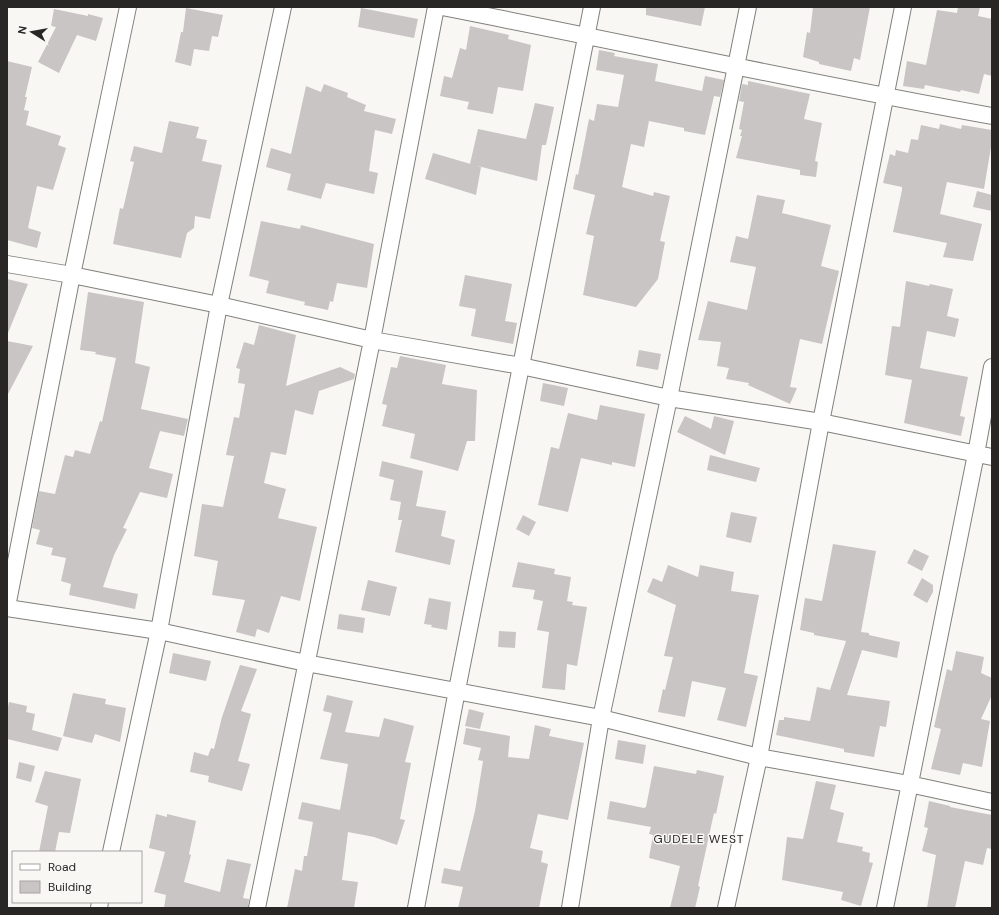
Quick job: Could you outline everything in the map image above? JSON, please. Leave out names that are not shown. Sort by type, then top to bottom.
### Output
[{"type":"street","points":[[128,7],[72,275],[7,607],[159,631],[306,663],[601,718],[759,757],[909,784],[992,802]]},
{"type":"street","points":[[111,851],[159,631],[219,305],[283,7]]},
{"type":"street","points":[[257,908],[372,340],[436,7]]},
{"type":"street","points":[[442,7],[586,35],[885,97],[992,116]]},
{"type":"street","points":[[416,908],[457,690],[592,7]]},
{"type":"street","points":[[570,908],[601,718],[669,398],[748,7]]},
{"type":"street","points":[[726,908],[759,757],[821,422],[902,7]]},
{"type":"street","points":[[7,264],[72,275],[219,305],[372,340],[521,366],[669,398],[821,422],[992,457]]},
{"type":"street","points":[[885,908],[992,367]]},
{"type":"building","points":[[646,7],[705,7],[701,26],[646,15]]},
{"type":"building","points":[[813,7],[870,7],[860,60],[854,58],[851,71],[819,64],[819,62],[803,57],[807,32],[810,33]]},
{"type":"building","points":[[958,7],[980,7],[978,16],[992,19],[992,76],[984,74],[979,94],[925,85],[924,89],[903,86],[907,61],[926,65],[937,10],[957,13]]},
{"type":"building","points":[[186,8],[223,15],[218,37],[212,36],[209,51],[194,49],[191,66],[175,62],[181,32],[183,32]]},
{"type":"building","points":[[361,8],[418,19],[414,38],[358,27]]},
{"type":"building","points":[[54,9],[88,16],[88,14],[103,18],[96,41],[77,35],[59,73],[38,62],[56,27],[51,26]]},
{"type":"building","points":[[470,26],[509,35],[508,39],[531,45],[523,91],[498,87],[493,114],[467,109],[469,102],[440,96],[444,76],[452,78],[460,48],[466,50]]},
{"type":"building","points":[[599,50],[615,53],[614,56],[658,64],[655,81],[702,91],[705,76],[724,80],[720,97],[714,96],[705,135],[684,131],[684,128],[649,121],[644,147],[631,144],[622,187],[653,196],[654,192],[670,196],[660,241],[665,242],[658,279],[636,307],[583,295],[594,236],[586,234],[595,195],[573,189],[576,174],[578,175],[589,119],[594,121],[597,104],[618,107],[624,75],[596,70]]},
{"type":"building","points":[[7,61],[32,67],[25,97],[27,97],[24,110],[29,111],[26,125],[61,136],[58,145],[66,148],[53,190],[37,186],[28,228],[41,232],[37,248],[7,240]]},
{"type":"building","points":[[748,81],[810,94],[804,119],[822,123],[815,161],[818,162],[816,177],[800,175],[800,170],[736,158],[742,136],[740,136],[742,130],[739,129],[744,102],[739,101],[742,84],[748,85]]},
{"type":"building","points":[[324,84],[348,93],[347,97],[366,105],[364,111],[396,119],[392,134],[375,130],[369,171],[378,173],[374,194],[326,183],[321,199],[287,190],[291,174],[266,167],[271,148],[291,154],[306,86],[321,92]]},
{"type":"building","points":[[535,103],[554,107],[546,145],[542,145],[537,181],[470,164],[478,129],[526,139]]},
{"type":"building","points":[[169,121],[199,127],[196,138],[207,140],[202,161],[222,165],[210,219],[195,216],[194,228],[187,233],[181,258],[113,244],[120,208],[123,209],[134,162],[130,161],[134,146],[162,153]]},
{"type":"building","points":[[940,124],[961,129],[962,125],[992,130],[992,141],[984,189],[947,182],[940,214],[982,224],[973,261],[943,257],[947,243],[893,232],[902,187],[883,183],[890,154],[895,156],[896,150],[908,153],[911,139],[918,140],[921,125],[939,129]]},
{"type":"building","points":[[433,153],[481,167],[476,195],[425,179]]},
{"type":"building","points":[[977,191],[992,195],[992,211],[973,207]]},
{"type":"building","points":[[757,195],[785,200],[782,213],[831,225],[821,266],[839,271],[822,344],[800,339],[790,387],[797,388],[790,404],[748,385],[749,383],[726,379],[729,368],[717,366],[721,342],[698,340],[708,301],[747,310],[756,267],[730,262],[736,236],[748,239]]},
{"type":"building","points":[[261,221],[300,229],[301,225],[374,244],[367,288],[337,283],[333,302],[330,301],[328,310],[304,305],[305,302],[266,293],[269,281],[249,276]]},
{"type":"building","points":[[465,275],[512,284],[505,321],[517,323],[513,344],[471,336],[476,309],[459,306]]},
{"type":"building","points":[[7,279],[28,284],[8,333],[7,333]]},
{"type":"building","points":[[906,281],[953,289],[947,316],[959,319],[955,337],[927,331],[920,368],[968,377],[960,416],[965,417],[961,436],[904,423],[912,380],[885,375],[892,326],[900,327]]},
{"type":"building","points":[[88,292],[144,302],[135,363],[150,367],[141,409],[188,419],[184,436],[160,431],[149,468],[173,474],[167,498],[140,492],[123,528],[127,529],[114,555],[103,587],[138,594],[135,609],[69,595],[71,584],[61,581],[66,558],[51,555],[53,548],[36,544],[40,530],[32,528],[39,491],[55,494],[65,455],[73,457],[75,450],[90,454],[100,421],[102,422],[116,358],[95,354],[96,352],[80,350]]},
{"type":"building","points":[[259,325],[296,335],[286,386],[340,367],[355,374],[354,379],[319,391],[313,415],[295,410],[286,455],[271,452],[264,483],[286,489],[278,518],[317,527],[300,601],[281,596],[269,633],[257,629],[255,637],[236,632],[245,600],[212,595],[218,561],[194,556],[202,504],[223,507],[234,456],[226,455],[234,417],[239,418],[245,384],[238,383],[240,369],[236,368],[244,342],[254,345]]},
{"type":"building","points":[[7,341],[33,346],[7,396]]},
{"type":"building","points":[[639,350],[661,354],[658,370],[636,366]]},
{"type":"building","points":[[400,356],[446,365],[442,384],[477,390],[475,441],[467,441],[458,471],[410,458],[415,434],[382,426],[387,405],[382,404],[391,367],[397,368]]},
{"type":"building","points":[[543,383],[568,388],[564,406],[540,401]]},
{"type":"building","points":[[600,405],[645,414],[635,467],[612,462],[612,465],[581,458],[568,512],[538,505],[551,447],[559,449],[568,413],[597,420]]},
{"type":"building","points":[[685,416],[711,429],[714,416],[734,421],[725,455],[677,432]]},
{"type":"building","points":[[710,455],[760,468],[756,482],[707,470]]},
{"type":"building","points":[[382,461],[423,471],[416,506],[446,511],[441,536],[455,540],[450,565],[395,552],[402,520],[398,520],[401,502],[390,500],[394,480],[379,476]]},
{"type":"building","points":[[731,512],[757,517],[751,543],[726,537]]},
{"type":"building","points":[[523,515],[536,522],[529,536],[516,529]]},
{"type":"building","points":[[833,544],[876,551],[861,632],[900,642],[897,658],[862,650],[847,695],[890,701],[886,727],[880,726],[874,757],[844,752],[844,749],[776,735],[779,720],[784,720],[784,717],[810,721],[817,687],[830,690],[846,641],[814,635],[814,633],[800,630],[805,598],[822,601]]},
{"type":"building","points":[[914,549],[929,556],[922,571],[907,563]]},
{"type":"building","points":[[518,562],[555,569],[554,574],[571,577],[567,601],[573,602],[572,605],[587,607],[577,666],[567,664],[565,690],[542,688],[549,632],[537,630],[543,601],[533,599],[535,590],[512,587]]},
{"type":"building","points":[[668,565],[698,577],[700,565],[734,572],[731,591],[759,595],[744,673],[758,676],[746,727],[717,720],[726,688],[692,681],[685,717],[658,712],[663,689],[665,690],[673,657],[664,656],[676,605],[647,592],[653,578],[662,582]]},
{"type":"building","points":[[922,578],[933,585],[933,592],[927,603],[913,595]]},
{"type":"building","points":[[368,580],[397,587],[390,616],[361,610]]},
{"type":"building","points":[[429,598],[451,602],[447,630],[424,624]]},
{"type":"building","points":[[339,614],[365,618],[363,633],[337,629]]},
{"type":"building","points":[[499,631],[516,632],[515,648],[498,647]]},
{"type":"building","points":[[956,651],[984,657],[981,673],[992,678],[992,695],[981,719],[990,721],[982,767],[963,763],[960,775],[931,769],[941,729],[934,727],[947,669],[952,671]]},
{"type":"building","points":[[173,653],[211,661],[206,681],[169,673]]},
{"type":"building","points":[[240,665],[257,669],[241,711],[251,714],[238,761],[250,764],[242,791],[208,782],[209,776],[190,772],[194,752],[208,756],[211,748],[214,749],[222,717]]},
{"type":"building","points":[[73,693],[106,699],[105,704],[126,708],[120,742],[95,734],[92,743],[63,736]]},
{"type":"building","points":[[327,695],[353,701],[345,732],[379,737],[384,718],[414,726],[405,762],[411,763],[400,819],[405,820],[397,845],[374,837],[348,832],[342,880],[358,882],[354,908],[287,908],[295,869],[302,871],[304,856],[307,856],[313,822],[298,819],[302,802],[340,810],[348,764],[320,759],[332,713],[323,711]]},
{"type":"building","points":[[9,702],[27,706],[26,712],[35,714],[32,730],[62,738],[58,751],[7,739],[7,712]]},
{"type":"building","points":[[469,709],[484,713],[480,729],[465,726]]},
{"type":"building","points":[[535,725],[551,729],[549,736],[584,743],[568,820],[538,814],[530,848],[543,851],[541,862],[548,864],[539,908],[458,908],[463,887],[441,883],[444,868],[460,871],[475,811],[483,761],[478,760],[481,748],[463,744],[466,728],[510,736],[508,757],[529,759]]},
{"type":"building","points":[[618,740],[646,745],[643,764],[615,759]]},
{"type":"building","points":[[19,762],[35,766],[31,782],[16,778]]},
{"type":"building","points":[[654,766],[696,774],[697,770],[724,776],[716,814],[714,813],[698,886],[700,887],[695,908],[670,908],[680,866],[649,858],[653,835],[649,834],[651,827],[607,819],[610,801],[644,808],[646,807]]},
{"type":"building","points":[[45,771],[81,779],[70,833],[59,832],[55,851],[39,851],[48,806],[35,802]]},
{"type":"building","points":[[816,781],[836,785],[830,809],[844,813],[837,842],[863,847],[862,851],[870,853],[869,862],[873,863],[861,906],[841,900],[843,892],[782,880],[787,837],[803,839]]},
{"type":"building","points":[[929,801],[950,807],[992,815],[992,849],[987,848],[983,865],[965,861],[955,908],[927,908],[936,855],[922,851],[928,828],[924,827]]},
{"type":"building","points":[[156,814],[167,817],[167,814],[196,821],[189,854],[191,855],[184,882],[220,892],[227,859],[251,864],[243,898],[249,899],[248,908],[164,908],[166,895],[154,892],[165,852],[149,848]]},
{"type":"district","name":"GUDELE WEST","points":[[699,839]]}]
